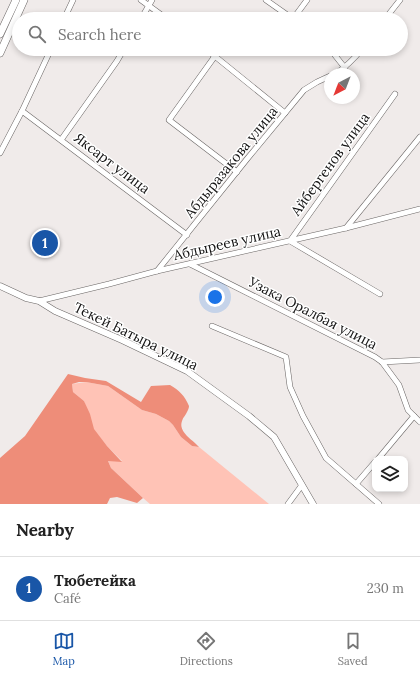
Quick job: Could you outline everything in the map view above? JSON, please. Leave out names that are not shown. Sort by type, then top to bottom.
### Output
[{"type":"main road","points":[[0,34],[16,0]]},
{"type":"main road","points":[[19,12],[24,0]]},
{"type":"main road","points":[[0,53],[12,26]]},
{"type":"street","points":[[67,12],[73,0]]},
{"type":"street","points":[[141,0],[150,2],[160,12]]},
{"type":"street","points":[[266,0],[283,12]]},
{"type":"street","points":[[298,12],[307,0]]},
{"type":"street","points":[[391,12],[400,0]]},
{"type":"street","points":[[145,12],[150,2]]},
{"type":"street","points":[[0,153],[48,56]]},
{"type":"street","points":[[61,140],[120,56]]},
{"type":"street","points":[[237,172],[169,120],[215,56],[286,113]]},
{"type":"street","points":[[336,56],[345,68],[357,56]]},
{"type":"street","name":"Абдыразакова улица","points":[[157,271],[304,90],[324,79]]},
{"type":"street","name":"Айбергенов улица","points":[[290,241],[395,94]]},
{"type":"street","name":"Яксарт улица","points":[[22,111],[187,235]]},
{"type":"street","points":[[346,228],[420,137]]},
{"type":"street","name":"Абдыреев улица","points":[[39,301],[157,271],[346,228],[420,209]]},
{"type":"street","points":[[290,241],[380,294]]},
{"type":"street","name":"Узака Оралбая улица","points":[[190,264],[368,353],[382,362],[399,385],[408,410],[420,422]]},
{"type":"street","name":"Текей Батыра улица","points":[[0,286],[26,298],[39,301],[55,311],[122,340],[187,371],[249,416],[274,437],[313,504]]},
{"type":"street","points":[[212,326],[286,357],[290,387],[303,416],[326,458],[378,504]]},
{"type":"street","points":[[382,362],[420,359]]},
{"type":"street","points":[[381,456],[414,416]]},
{"type":"street","points":[[356,484],[372,465]]},
{"type":"street","points":[[288,504],[302,485]]},
{"type":"shaded area","points":[[68,374],[106,381],[141,402],[151,386],[170,385],[186,399],[189,408],[182,421],[182,429],[186,435],[199,447],[192,446],[181,437],[169,421],[156,414],[142,410],[108,386],[86,382],[72,384],[73,392],[84,401],[90,414],[94,429],[122,462],[108,461],[111,468],[143,498],[137,503],[117,497],[110,498],[107,504],[0,504],[0,458],[25,436]]},
{"type":"shaded area","points":[[86,382],[108,386],[142,410],[156,414],[169,421],[181,437],[192,446],[199,447],[269,504],[150,504],[111,468],[108,461],[122,461],[93,429],[84,401],[73,392],[72,384]]},
{"type":"place","name":"Тюбетейка","points":[[45,243]]}]
